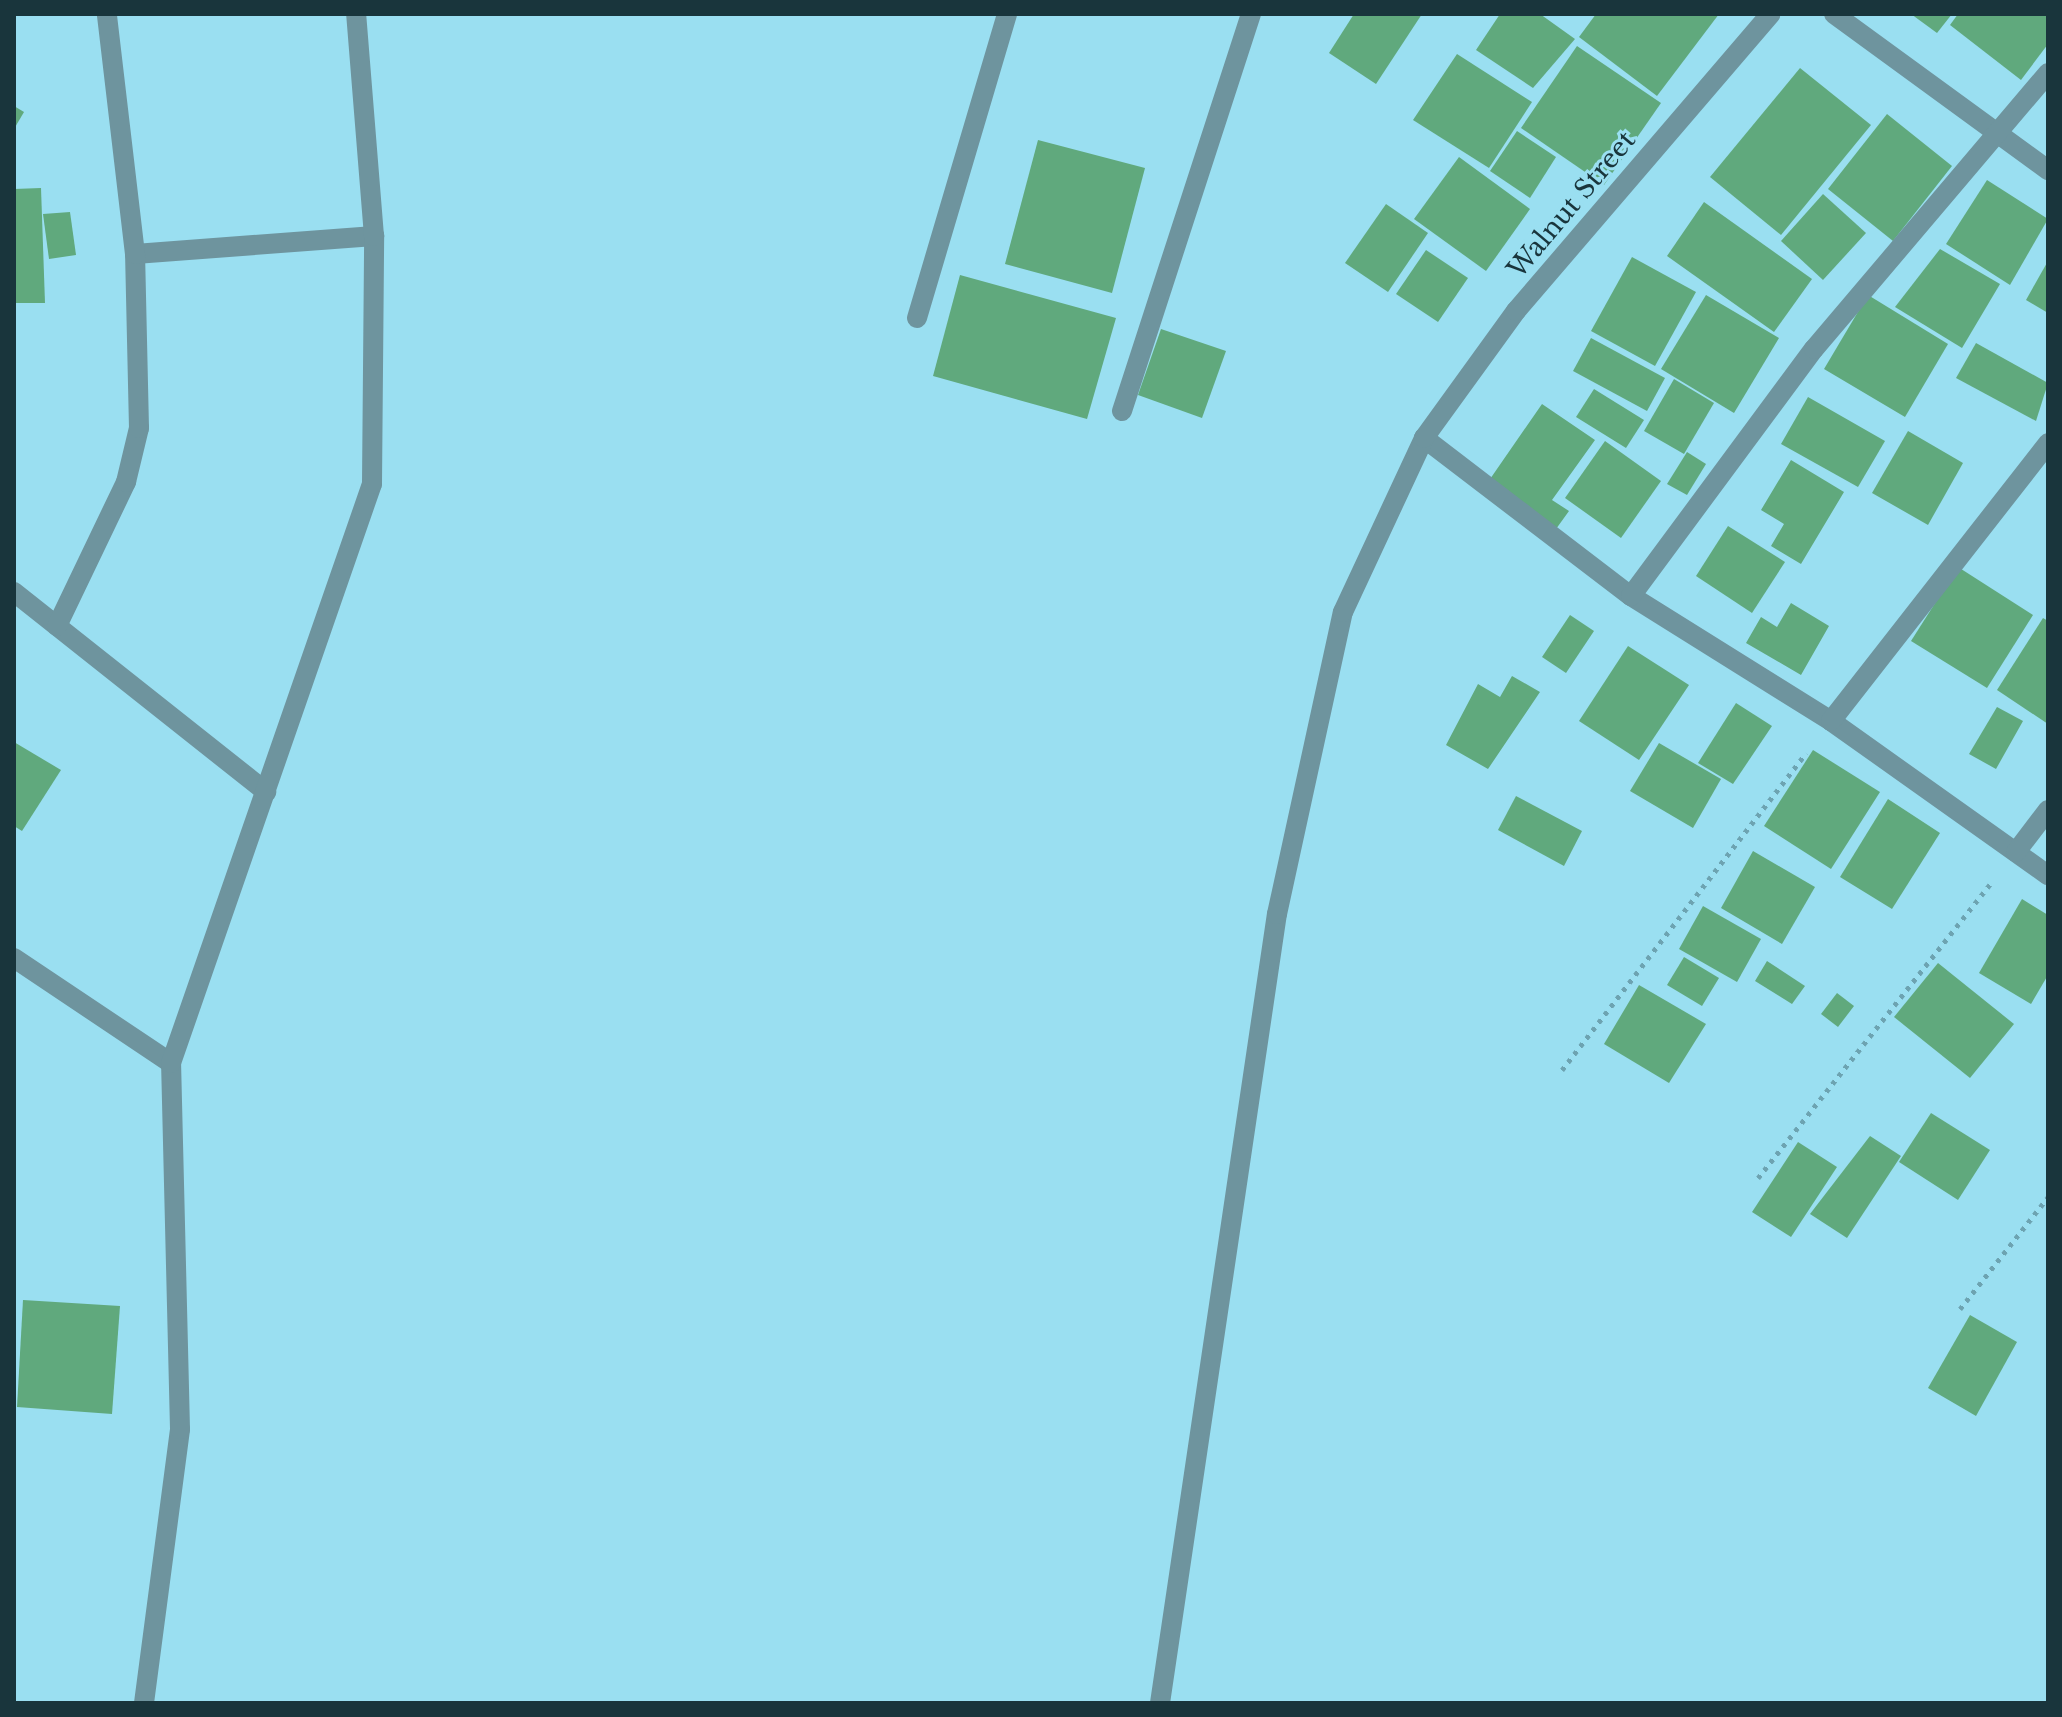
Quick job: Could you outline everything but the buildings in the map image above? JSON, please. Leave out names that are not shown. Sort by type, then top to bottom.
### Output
[{"type":"street","points":[[57,626],[126,482],[139,428],[135,254],[107,14]]},
{"type":"street","points":[[144,1703],[180,1429],[171,1063],[365,521],[372,484],[374,236],[356,14]]},
{"type":"street","points":[[917,318],[1007,14]]},
{"type":"street","points":[[1122,411],[1251,14]]},
{"type":"street","name":"Walnut Street","points":[[1160,1703],[1277,914],[1343,612],[1424,438],[1516,311],[1771,14]]},
{"type":"street","points":[[1834,14],[2048,170]]},
{"type":"street","points":[[1631,596],[1814,349],[2048,73]]},
{"type":"street","points":[[135,254],[374,236]]},
{"type":"street","points":[[1424,438],[1631,596],[1831,721],[2048,875]]},
{"type":"street","points":[[1831,721],[2048,443]]},
{"type":"street","points":[[14,592],[266,792]]},
{"type":"street","points":[[2016,852],[2048,810]]},
{"type":"street","points":[[14,958],[171,1063]]},
{"type":"path","points":[[1562,1070],[1831,721]]},
{"type":"path","points":[[1758,1178],[2016,852]]},
{"type":"path","points":[[1960,1309],[2048,1197]]}]
